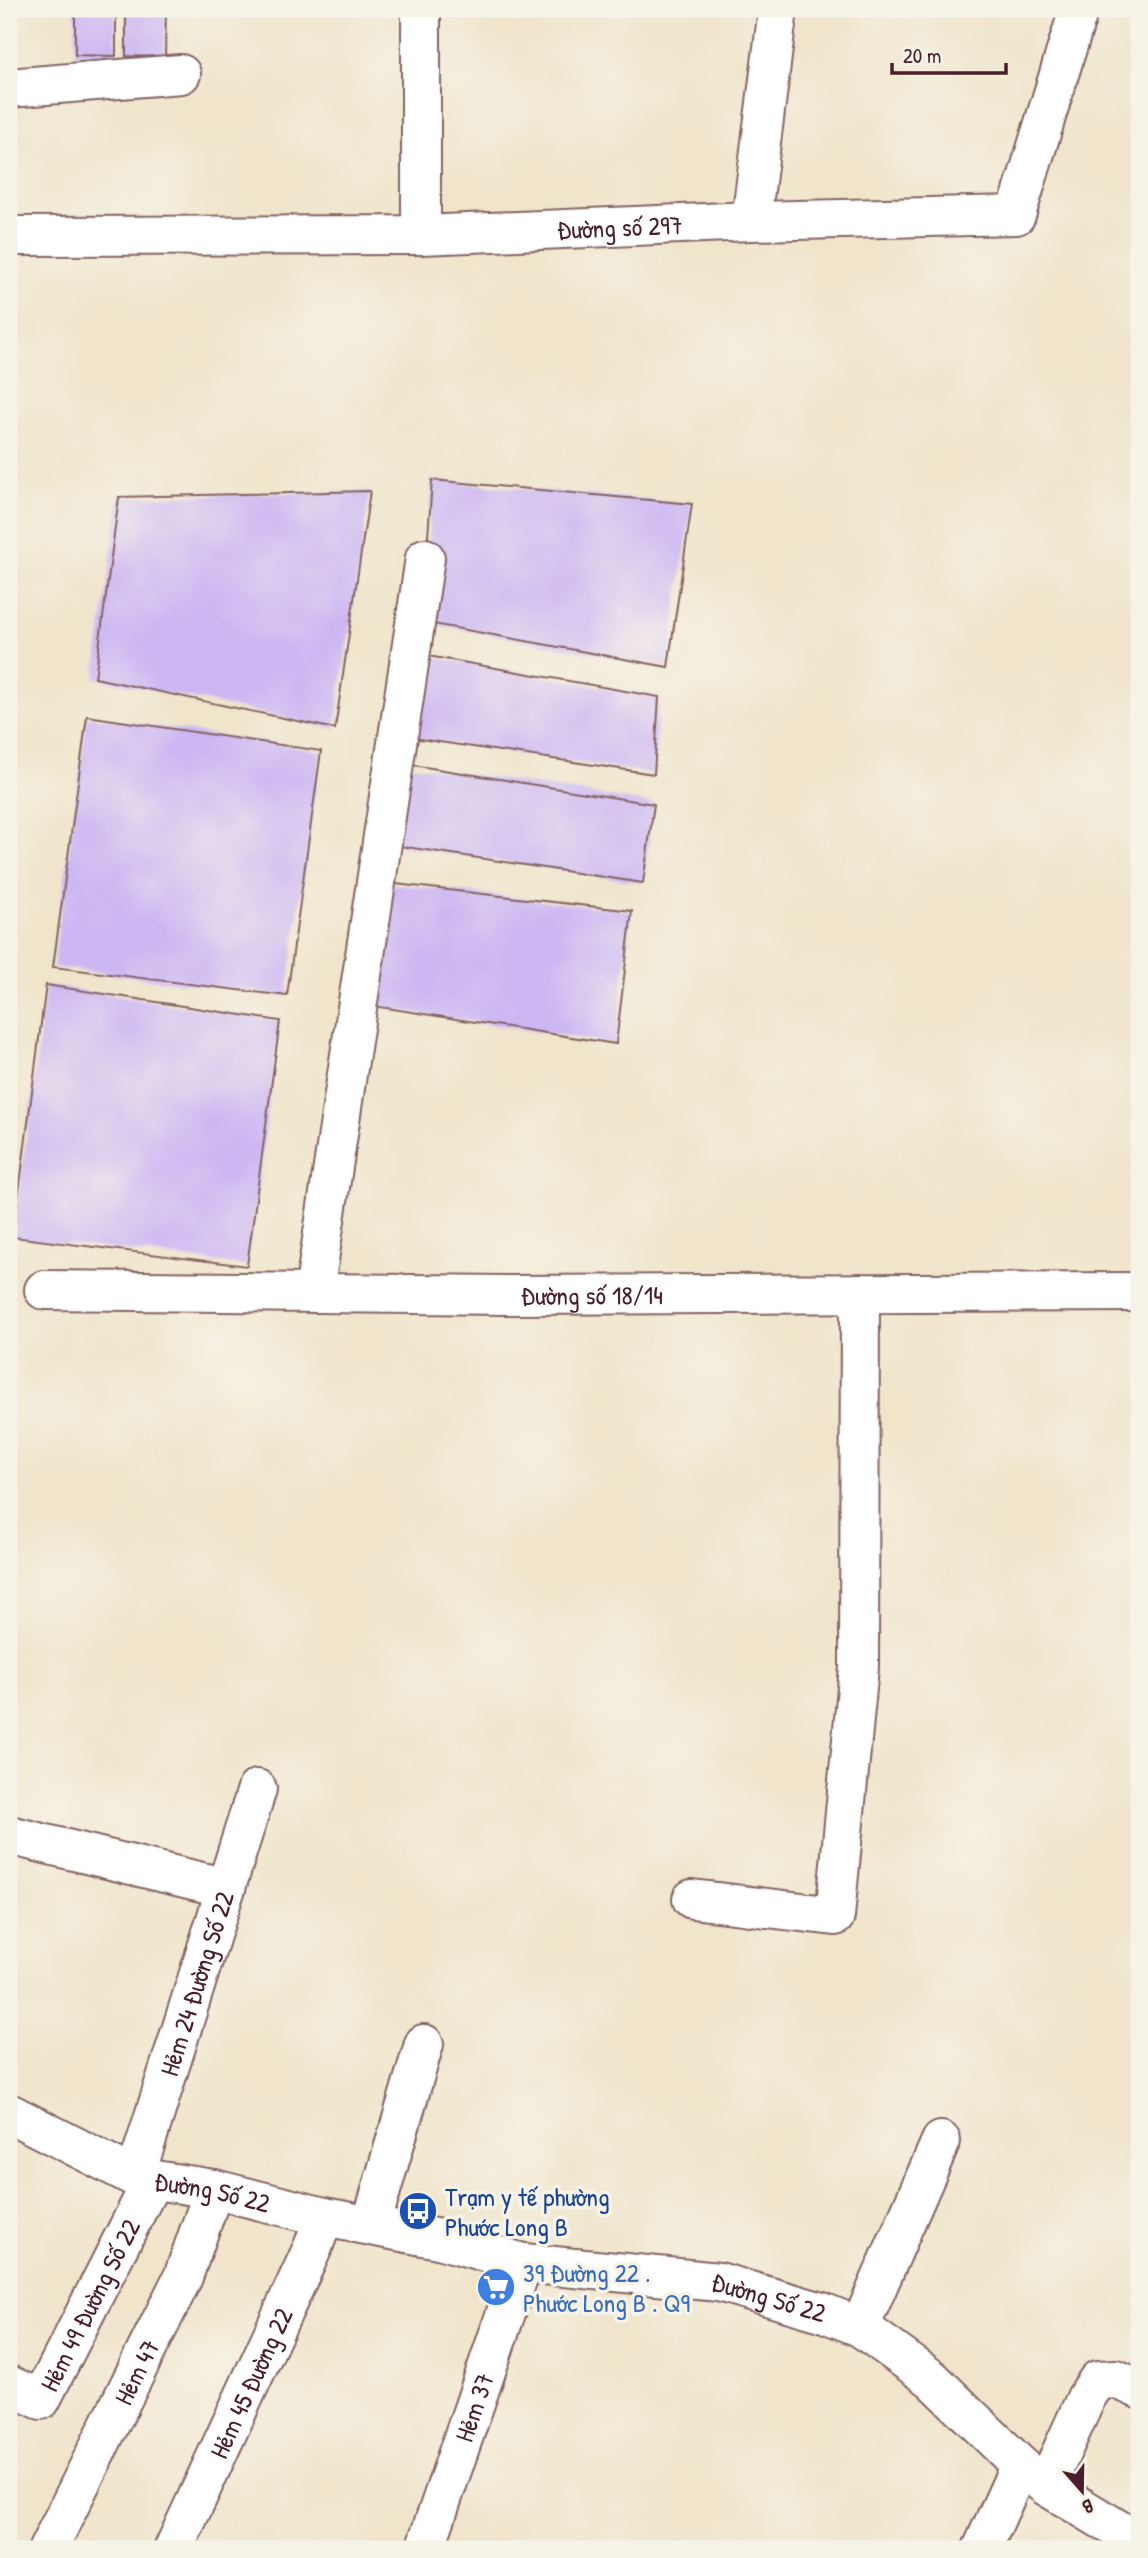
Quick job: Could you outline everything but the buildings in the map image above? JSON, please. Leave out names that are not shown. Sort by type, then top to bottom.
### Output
[{"type":"street","points":[[421,9],[421,235]]},
{"type":"street","points":[[751,221],[778,9]]},
{"type":"street","name":"Đường số 297","points":[[9,236],[421,235],[751,221],[1016,215],[1079,9]]},
{"type":"street","points":[[9,88],[181,74]]},
{"type":"street","points":[[314,1293],[425,558]]},
{"type":"street","name":"Đường số 18/14","points":[[44,1290],[507,1295],[1139,1292]]},
{"type":"street","points":[[692,1899],[835,1916],[859,1667],[860,1293]]},
{"type":"street","name":"Hẻm 24 Đường Số 22","points":[[144,2178],[226,1888],[257,1789]]},
{"type":"street","points":[[9,1835],[226,1888]]},
{"type":"street","points":[[371,2225],[424,2044]]},
{"type":"street","name":"Đường Số 22","points":[[9,2113],[144,2178],[214,2189],[324,2217],[439,2239],[523,2263],[719,2282],[821,2312],[860,2327],[932,2379],[1033,2475],[1139,2542]]},
{"type":"street","points":[[860,2327],[941,2141]]},
{"type":"street","name":"Hẻm 49 Đường Số 22","points":[[9,2385],[41,2400],[144,2178]]},
{"type":"street","name":"Hẻm 47","points":[[48,2549],[183,2277],[214,2189]]},
{"type":"street","name":"Hẻm 45 Đường 22","points":[[174,2548],[313,2247],[324,2217]]},
{"type":"street","name":"Hẻm 37","points":[[425,2549],[523,2263]]},
{"type":"street","points":[[982,2549],[1098,2381],[1116,2379],[1139,2389]]},
{"type":"place","name":"Trạm y tế phường Phước Long B","points":[[418,2211]]},
{"type":"place","name":"39 Đường 22 . Phước Long B . Q9","points":[[496,2287]]}]
